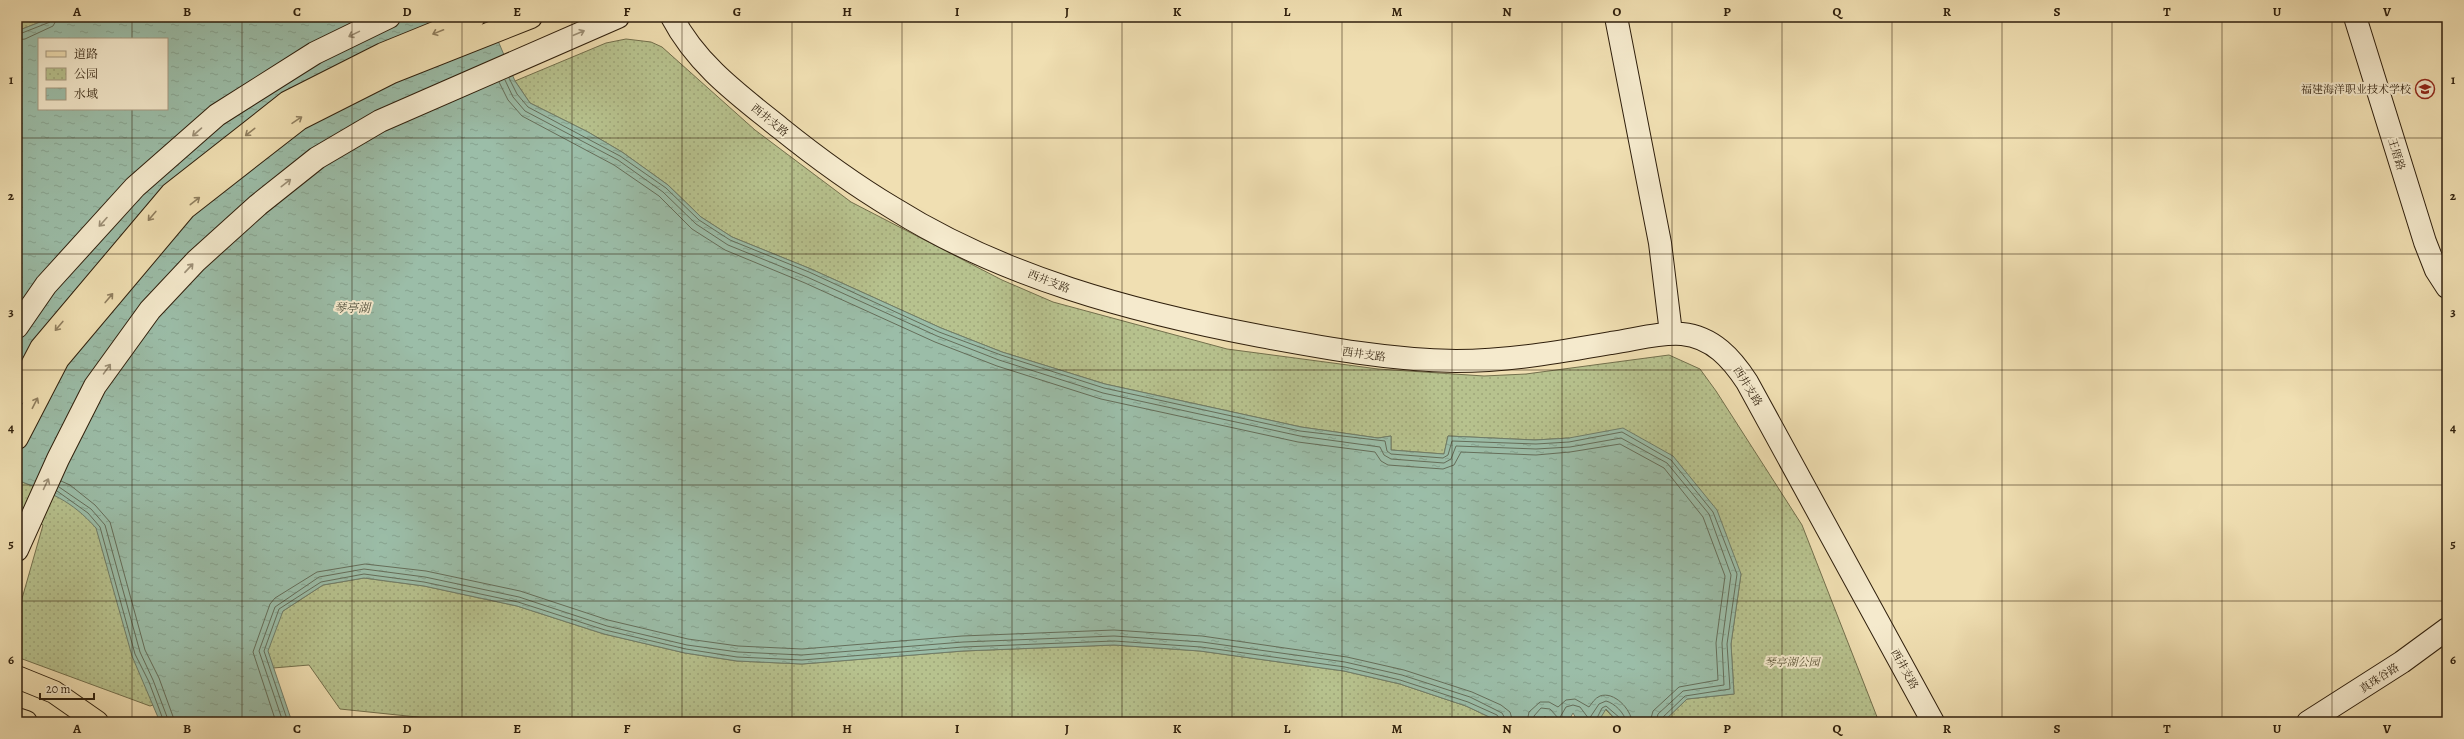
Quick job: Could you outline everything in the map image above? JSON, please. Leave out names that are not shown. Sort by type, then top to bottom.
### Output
[{"type":"main road","points":[[17,394],[41,348],[171,194],[288,102],[383,54],[474,17]]},
{"type":"main road","points":[[17,438],[58,359],[185,208],[299,119],[392,72],[531,17]]},
{"type":"main road","points":[[17,677],[54,692],[97,722]]},
{"type":"main road","points":[[17,719],[26,722]]},
{"type":"street","points":[[17,327],[46,285],[135,187],[217,115],[315,53],[389,17]]},
{"type":"street","points":[[17,550],[30,519],[95,386],[150,310],[196,261],[258,204],[317,158],[380,121],[543,48],[618,17]]},
{"type":"street","name":"西井支路","points":[[672,17],[692,49],[721,80],[812,153],[893,209],[953,241],[992,258],[1045,280],[1110,302],[1217,328],[1355,353],[1421,360],[1466,361],[1531,356],[1671,333],[1696,336],[1707,342],[1728,357],[1741,372],[1933,722]]},
{"type":"street","points":[[1616,17],[1659,236],[1671,333]]},
{"type":"street","name":"王厝路","points":[[2355,17],[2424,242],[2436,270],[2447,287]]},
{"type":"street","name":"真珠谷路","points":[[2308,722],[2396,667],[2447,629]]},
{"type":"green space","points":[[17,17],[53,17],[17,31]]},
{"type":"green space","name":"琴亭湖公园","points":[[626,39],[651,42],[662,47],[755,130],[851,202],[1002,280],[1053,302],[1227,349],[1378,369],[1484,376],[1526,374],[1669,355],[1700,369],[1716,391],[1802,525],[1879,722],[1663,722],[1687,699],[1734,694],[1731,644],[1741,574],[1569,438],[1535,440],[1448,436],[1444,454],[1391,450],[1391,436],[1378,438],[1301,427],[1105,384],[1002,352],[941,328],[811,269],[732,237],[701,217],[668,185],[622,152],[588,132],[530,103],[515,81],[606,43]]},
{"type":"green space","points":[[17,480],[60,498],[80,510],[89,518],[100,535],[106,563],[283,611],[323,585],[364,578],[424,586],[517,606],[604,634],[685,653],[737,661],[802,664],[963,651],[1114,645],[1200,651],[1344,671],[1400,684],[1466,706],[1500,722],[465,722],[340,709],[309,665],[273,668],[150,706],[17,657],[17,616],[43,525],[17,512]]},
{"type":"green space","points":[[1605,709],[1618,722],[1598,722]]},
{"type":"water","name":"琴亭湖","points":[[53,17],[488,17],[515,81],[530,103],[588,132],[622,152],[668,185],[701,217],[732,237],[811,269],[941,328],[1002,352],[1105,384],[1301,427],[1378,438],[1391,436],[1391,450],[1444,454],[1448,436],[1535,440],[1569,438],[1623,428],[1673,456],[1717,510],[1741,574],[1731,644],[1734,694],[1687,699],[1663,722],[1618,722],[1606,709],[1598,722],[1578,722],[1573,713],[1568,722],[1549,722],[1545,716],[1541,722],[1500,722],[1466,706],[1400,684],[1344,671],[1200,651],[1114,645],[963,651],[802,664],[737,661],[685,653],[604,634],[517,606],[424,586],[364,578],[323,585],[283,611],[268,651],[292,722],[160,722],[132,656],[96,528],[87,518],[60,498],[17,480],[17,31]]},
{"type":"place","name":"福建海洋职业技术学校","points":[[2425,89]]}]
